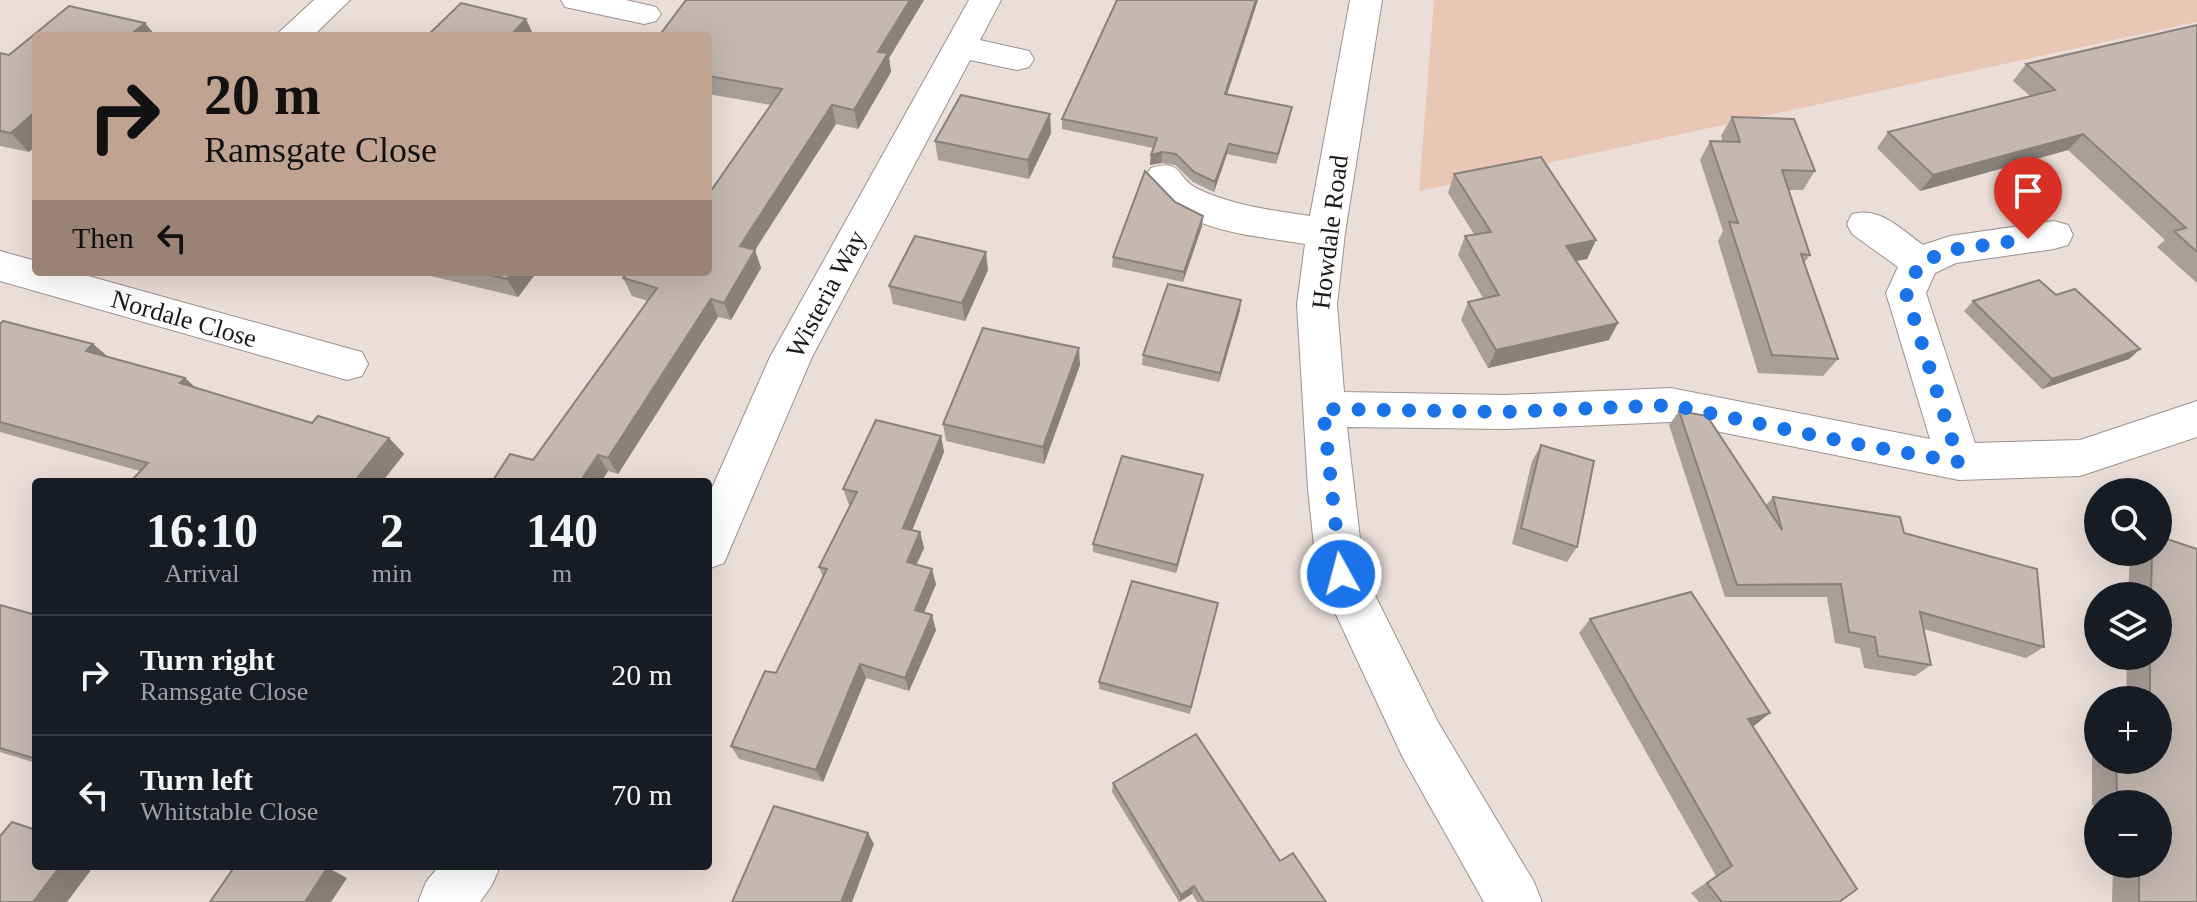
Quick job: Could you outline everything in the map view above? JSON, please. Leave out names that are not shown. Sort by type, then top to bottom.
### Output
[{"type":"street","points":[[297,32],[334,0]]},
{"type":"street","name":"Wisteria Way","points":[[712,540],[791,357],[985,0]]},
{"type":"street","name":"Howdale Road","points":[[1366,0],[1326,233],[1317,304],[1323,409],[1341,574],[1421,741],[1514,902]]},
{"type":"street","points":[[592,1],[644,14]]},
{"type":"street","points":[[960,47],[1017,59]]},
{"type":"street","points":[[1164,177],[1179,196],[1218,215],[1326,233]]},
{"type":"street","points":[[1866,224],[1920,263]]},
{"type":"street","points":[[1959,462],[1906,293],[1920,263],[1950,250],[2054,235]]},
{"type":"street","name":"Nordale Close","points":[[14,273],[347,364]]},
{"type":"street","points":[[1323,409],[1505,412],[1671,405],[1959,462],[2080,458],[2197,419]]},
{"type":"street","points":[[446,902],[470,870]]},
{"type":"shaded area","points":[[1434,0],[2197,0],[2197,22],[1419,191]]},
{"type":"building","points":[[686,0],[910,0],[878,52],[888,53],[854,110],[832,105],[740,246],[755,250],[724,303],[711,299],[608,458],[598,455],[583,478],[495,478],[510,454],[533,460],[657,288],[623,278],[625,276],[712,276],[712,189],[782,89],[712,77],[712,32],[662,32]]},
{"type":"building","points":[[1117,0],[1256,0],[1225,94],[1292,107],[1278,154],[1229,144],[1215,182],[1194,172],[1176,154],[1162,152],[1151,155],[1157,138],[1062,119]]},
{"type":"building","points":[[461,3],[526,19],[514,32],[431,32]]},
{"type":"building","points":[[69,6],[145,23],[134,32],[37,32]]},
{"type":"building","points":[[2197,25],[2197,252],[2174,231],[2186,228],[2083,134],[1933,175],[1888,132],[2055,90],[2026,64]]},
{"type":"building","points":[[32,36],[32,115],[11,133],[0,131],[0,53],[9,55]]},
{"type":"building","points":[[961,95],[1050,114],[1028,160],[935,141]]},
{"type":"building","points":[[1732,117],[1794,119],[1815,171],[1782,170],[1810,255],[1801,254],[1838,359],[1772,355],[1729,222],[1738,223],[1710,141],[1740,142]]},
{"type":"building","points":[[1541,157],[1596,240],[1566,246],[1618,323],[1496,350],[1468,302],[1499,295],[1465,236],[1491,232],[1454,174]]},
{"type":"building","points":[[1145,171],[1175,202],[1203,216],[1184,272],[1113,257]]},
{"type":"building","points":[[915,236],[986,252],[962,303],[889,286]]},
{"type":"building","points":[[2039,280],[2056,295],[2075,289],[2140,349],[2052,379],[1973,301]]},
{"type":"building","points":[[1168,284],[1241,300],[1220,373],[1143,355]]},
{"type":"building","points":[[3,321],[93,344],[86,351],[185,378],[180,383],[312,423],[318,416],[389,438],[357,478],[134,478],[148,463],[0,422],[0,324]]},
{"type":"building","points":[[983,328],[1079,348],[1043,447],[943,424]]},
{"type":"building","points":[[1679,411],[1707,416],[1782,530],[1773,497],[1900,517],[1904,533],[2037,569],[2044,647],[1920,612],[1931,665],[1878,656],[1875,637],[1849,632],[1841,584],[1737,585]]},
{"type":"building","points":[[876,420],[941,436],[903,528],[920,532],[907,562],[932,569],[915,610],[932,615],[905,678],[860,664],[816,770],[731,746],[765,671],[776,673],[827,569],[819,567],[857,492],[843,489]]},
{"type":"building","points":[[1541,445],[1594,461],[1577,547],[1521,528]]},
{"type":"building","points":[[1122,456],[1203,475],[1177,565],[1093,544]]},
{"type":"building","points":[[2172,541],[2197,549],[2197,902],[2139,902],[2139,878],[2172,878],[2172,790],[2117,790],[2116,774],[2172,774],[2172,686],[2150,686],[2150,670],[2172,670],[2172,582],[2151,582],[2152,566],[2172,566]]},
{"type":"building","points":[[1132,581],[1218,603],[1191,707],[1099,682]]},
{"type":"building","points":[[1691,592],[1770,713],[1748,719],[1857,889],[1839,902],[1722,902],[1707,883],[1732,866],[1590,619]]},
{"type":"building","points":[[0,605],[32,614],[32,758],[0,748]]},
{"type":"building","points":[[1196,734],[1280,861],[1293,853],[1326,902],[1204,902],[1194,886],[1181,895],[1113,783]]},
{"type":"building","points":[[774,806],[868,833],[841,902],[732,902]]},
{"type":"building","points":[[12,822],[32,829],[32,870],[57,870],[33,902],[0,902],[0,836]]},
{"type":"building","points":[[232,870],[326,870],[305,902],[210,902]]},
{"type":"route","points":[[1341,574],[1323,409],[1505,412],[1671,405],[1959,462],[1906,293],[1920,263],[1950,250],[2028,239]]}]
